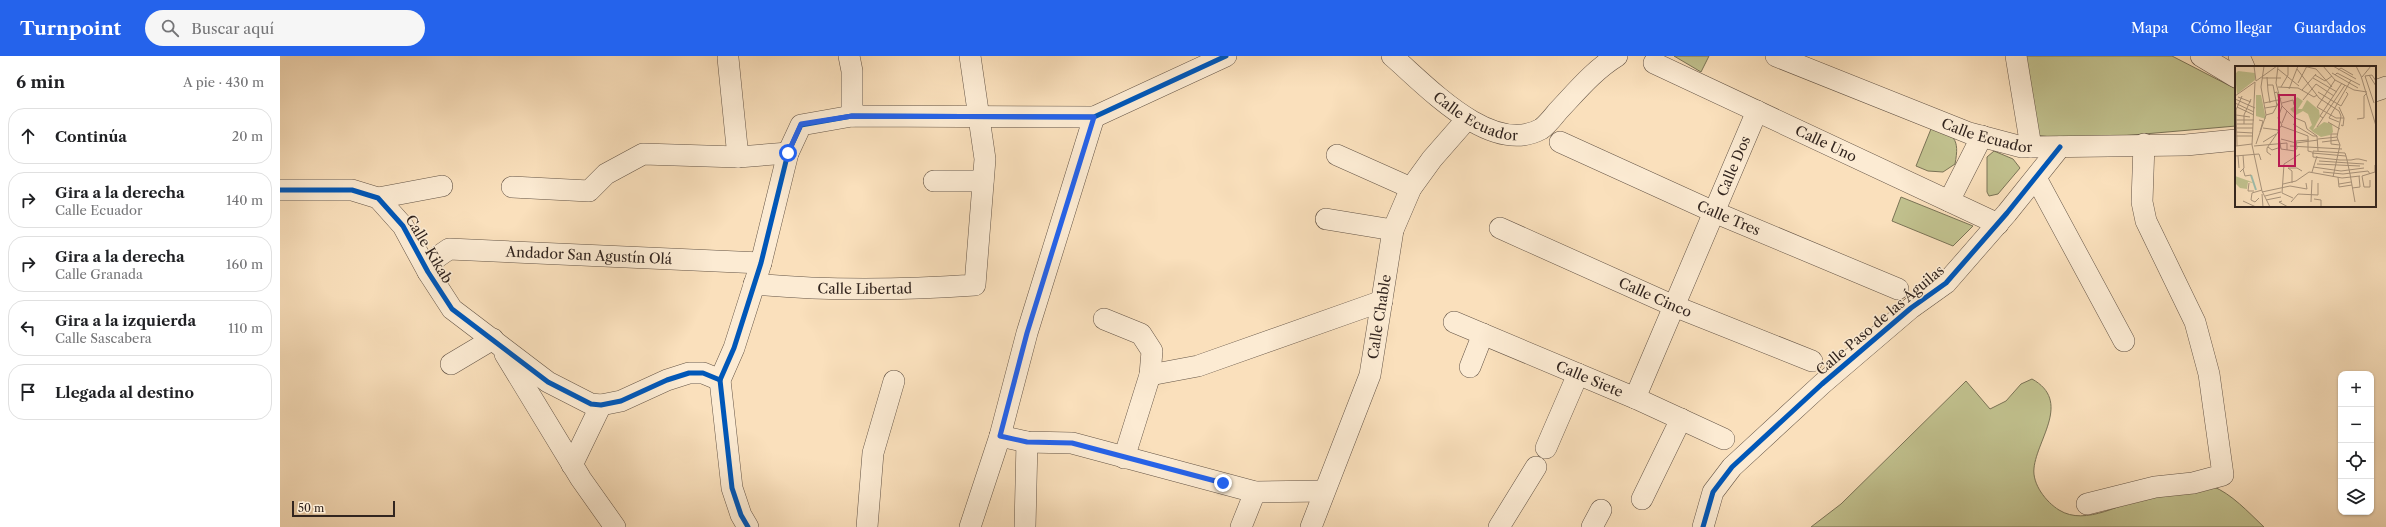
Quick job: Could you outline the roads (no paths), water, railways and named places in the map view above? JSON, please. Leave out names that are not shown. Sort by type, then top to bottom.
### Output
[{"type":"street","points":[[849,56],[852,71],[852,116]]},
{"type":"street","points":[[934,181],[983,181],[986,159],[970,56]]},
{"type":"street","points":[[748,527],[741,515],[732,488],[720,380],[734,348],[761,263],[788,153],[801,124],[852,116],[1094,117],[1226,56]]},
{"type":"street","name":"Calle Ecuador","points":[[1392,56],[1467,119],[1494,132],[1521,135],[1541,128],[1605,59]]},
{"type":"street","name":"Calle Ecuador","points":[[1776,56],[1982,136],[2022,147],[2060,148],[2144,144],[2186,145],[2235,140]]},
{"type":"street","points":[[2016,56],[2031,147]]},
{"type":"street","points":[[2201,56],[2235,75]]},
{"type":"street","points":[[2239,56],[2244,66]]},
{"type":"street","points":[[728,58],[738,157]]},
{"type":"street","name":"Calle Uno","points":[[1654,63],[1998,224]]},
{"type":"street","name":"Calle Dos","points":[[1635,398],[1757,111]]},
{"type":"street","points":[[970,527],[1000,436],[1027,333],[1094,117]]},
{"type":"street","name":"Calle Chable","points":[[1311,527],[1370,376],[1393,230],[1411,188],[1432,159],[1467,119]]},
{"type":"street","points":[[1949,201],[1982,136]]},
{"type":"street","name":"Calle Tres","points":[[1560,142],[1714,212],[1898,289]]},
{"type":"street","points":[[2087,504],[2155,487],[2193,483],[2223,475],[2209,374],[2195,322],[2146,221],[2142,202],[2144,144]]},
{"type":"street","name":"Calle Paso de las Águilas","points":[[1703,527],[1714,492],[1732,467],[1822,384],[1900,318],[1946,283],[1998,224],[2060,148]]},
{"type":"street","points":[[512,187],[589,191],[606,174],[643,154],[738,157],[788,153]]},
{"type":"street","points":[[1337,155],[1411,188]]},
{"type":"street","points":[[2036,178],[2124,341]]},
{"type":"street","name":"Calle Libertad","points":[[754,284],[785,287],[908,288],[975,286],[983,181]]},
{"type":"street","points":[[280,190],[352,190],[378,198],[442,186]]},
{"type":"street","name":"Calle Kikab","points":[[378,198],[403,226],[428,272],[452,309],[496,341],[572,465],[615,527]]},
{"type":"street","points":[[1326,219],[1393,230]]},
{"type":"street","name":"Calle Cinco","points":[[1500,228],[1674,306],[1812,361]]},
{"type":"street","name":"Andador San Agustín Olá","points":[[428,272],[436,258],[449,249],[761,263]]},
{"type":"street","points":[[1150,375],[1198,366],[1382,301]]},
{"type":"street","points":[[1104,319],[1141,334],[1152,351],[1150,375],[1124,458]]},
{"type":"street","name":"Calle Siete","points":[[1454,322],[1635,398],[1724,440]]},
{"type":"street","points":[[1470,367],[1483,334]]},
{"type":"street","points":[[451,364],[496,341],[548,382],[591,404],[601,405],[621,401],[667,380],[689,373],[703,373],[720,380]]},
{"type":"street","points":[[1546,448],[1578,374]]},
{"type":"street","points":[[867,527],[873,453],[894,381]]},
{"type":"street","points":[[572,465],[601,405]]},
{"type":"street","points":[[1642,498],[1681,419]]},
{"type":"street","points":[[1000,436],[1027,442],[1072,443],[1255,492],[1324,491]]},
{"type":"street","points":[[1025,527],[1027,442]]},
{"type":"street","points":[[1499,527],[1536,467]]},
{"type":"street","points":[[1241,527],[1255,492]]}]
